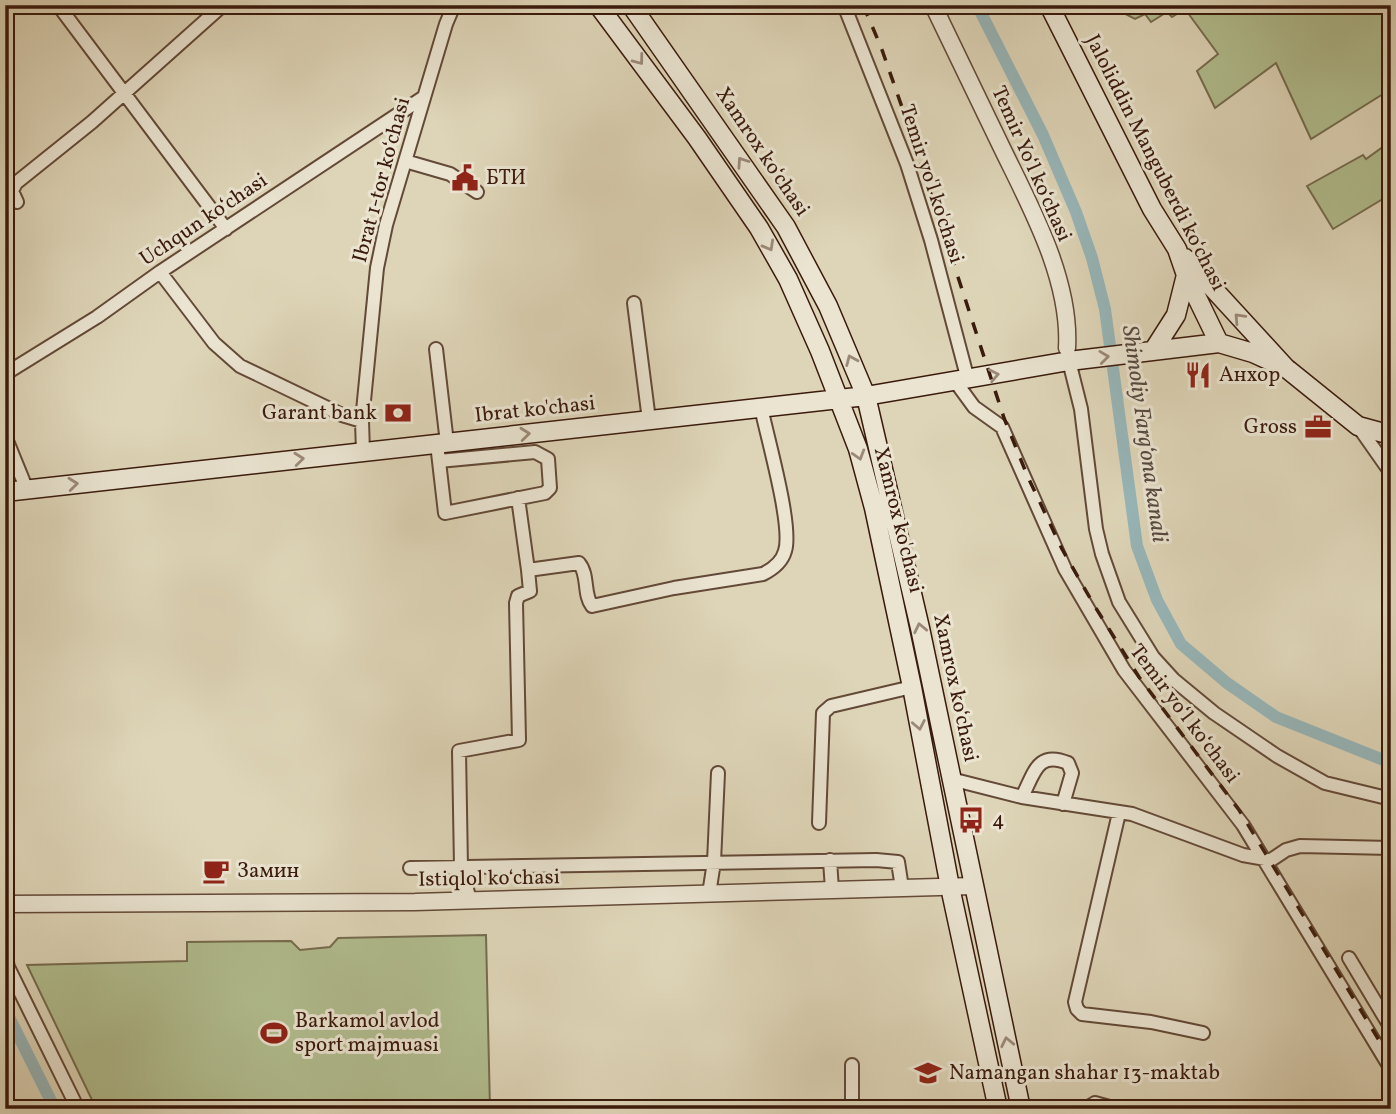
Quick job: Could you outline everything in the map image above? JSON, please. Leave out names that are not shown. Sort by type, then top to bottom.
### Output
[{"type":"main road","name":"Xamrox ko'chasi","points":[[598,5],[697,138],[759,228],[788,279],[858,449],[874,508],[912,687],[950,887],[998,1109]]},
{"type":"main road","name":"Xamrox koʻchasi","points":[[631,5],[786,227],[828,306],[866,396],[920,628],[1021,1109]]},
{"type":"main road","name":"Jaloliddin Manguberdi koʻchasi","points":[[1049,5],[1152,209],[1177,249],[1186,275],[1219,343]]},
{"type":"main road","points":[[1177,249],[1286,368],[1358,426],[1391,435]]},
{"type":"main road","points":[[1146,351],[1176,315],[1186,275]]},
{"type":"main road","name":"Ibrat ko'chasi","points":[[5,492],[363,452],[441,449],[649,420],[866,396],[961,381],[1068,354],[1146,351],[1219,343]]},
{"type":"main road","points":[[1219,343],[1253,353],[1286,368]]},
{"type":"street","points":[[58,5],[226,229]]},
{"type":"street","points":[[17,202],[13,187],[92,122],[223,5]]},
{"type":"street","name":"Ibrat 1-tor koʻchasi","points":[[363,452],[362,421],[377,268],[386,225],[454,5]]},
{"type":"street","name":"Temir yo'l ko'chasi","points":[[844,5],[907,164],[932,240],[961,381]]},
{"type":"street","name":"Temir Yoʻl koʻchasi","points":[[933,5],[1040,226],[1064,302],[1068,354]]},
{"type":"street","name":"Uchqun koʻchasi","points":[[5,374],[97,317],[160,272],[424,97]]},
{"type":"street","points":[[405,161],[450,174],[477,192]]},
{"type":"street","points":[[160,272],[214,343],[240,366],[342,415],[362,421]]},
{"type":"street","points":[[634,303],[649,420]]},
{"type":"street","points":[[436,349],[441,449],[445,513],[545,493],[549,489],[549,461],[546,456],[535,452],[441,449]]},
{"type":"street","points":[[1068,354],[1081,409],[1096,529],[1102,554],[1119,602],[1153,657],[1174,680],[1214,713],[1277,756],[1325,783],[1391,799]]},
{"type":"street","name":"Temir yoʻl koʻchasi","points":[[961,381],[974,407],[1002,426],[1065,569],[1124,670],[1267,859],[1391,1069]]},
{"type":"street","points":[[528,570],[579,563],[584,569],[590,604],[596,606],[674,587],[763,574],[775,567],[785,552],[787,529],[761,407]]},
{"type":"street","points":[[1358,426],[1391,473]]},
{"type":"street","points":[[5,436],[27,490]]},
{"type":"street","points":[[470,901],[461,867],[459,751],[519,740],[516,603],[518,596],[530,591],[518,498]]},
{"type":"street","points":[[819,823],[823,713],[831,706],[912,687]]},
{"type":"street","points":[[1022,797],[1041,762],[1057,758],[1068,763],[1072,773],[1063,804]]},
{"type":"street","points":[[709,894],[714,862],[718,773]]},
{"type":"street","points":[[951,779],[1022,797],[1132,814],[1244,855],[1267,859],[1300,846],[1391,848]]},
{"type":"street","points":[[1119,813],[1075,1002],[1077,1009],[1082,1014],[1151,1022],[1203,1033]]},
{"type":"street","points":[[410,868],[830,860],[898,862],[902,888]]},
{"type":"street","points":[[830,860],[832,890]]},
{"type":"street","name":"Istiqlol koʻchasi","points":[[5,904],[470,901],[974,886]]},
{"type":"street","points":[[5,934],[8,944],[8,968],[78,1109]]},
{"type":"street","points":[[1349,958],[1391,1028]]},
{"type":"street","points":[[852,1065],[852,1109]]},
{"type":"street","points":[[1085,1109],[1095,1103],[1117,1109]]},
{"type":"green space","points":[[1108,5],[1391,5],[1391,89],[1311,139],[1276,63],[1215,108],[1197,71],[1218,54],[1185,9],[1172,17],[1167,12],[1151,22],[1145,14],[1135,19]]},
{"type":"green space","points":[[1391,141],[1391,194],[1333,229],[1307,186],[1363,155],[1366,159]]},
{"type":"green space","name":"Barkamol avlod sport majmuasi","points":[[486,935],[490,1109],[104,1109],[100,1102],[92,1100],[27,965],[187,961],[187,942],[291,941],[300,950],[330,947],[338,938]]},
{"type":"waterway","name":"Shimoliy Fargʻona kanali","points":[[977,5],[1043,135],[1076,212],[1092,258],[1105,309],[1137,546],[1157,600],[1181,644],[1227,683],[1276,717],[1391,763]]},
{"type":"waterway","points":[[5,1009],[55,1109]]},
{"type":"railway","points":[[863,5],[910,130],[1004,418],[1062,549],[1139,677],[1239,810],[1391,1060]]},
{"type":"place","name":"БТИ","points":[[465,178]]},
{"type":"place","name":"Анхор","points":[[1198,375]]},
{"type":"place","name":"Garant bank","points":[[398,413]]},
{"type":"place","name":"Gross","points":[[1318,427]]},
{"type":"place","name":"4","points":[[971,820]]},
{"type":"place","name":"Замин","points":[[216,871]]},
{"type":"place","name":"Barkamol avlod sport majmuasi","points":[[274,1033]]},
{"type":"place","name":"Namangan shahar 13-maktab","points":[[928,1073]]}]
